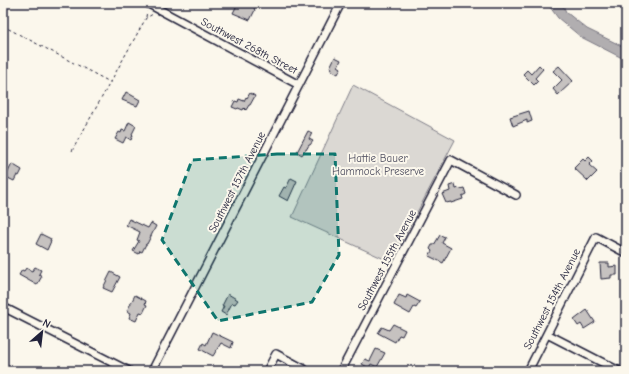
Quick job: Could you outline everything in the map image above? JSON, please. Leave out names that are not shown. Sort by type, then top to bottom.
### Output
[{"type":"street","name":"Southwest 157th Avenue","points":[[152,371],[341,3]]},
{"type":"street","name":"Southwest 268th Street","points":[[146,6],[160,10],[299,85]]},
{"type":"street","name":"Southwest 155th Avenue","points":[[341,371],[452,160],[516,195]]},
{"type":"street","name":"Southwest 154th Avenue","points":[[528,371],[596,238],[626,252]]},
{"type":"street","points":[[3,306],[129,371]]},
{"type":"street","points":[[547,334],[619,371]]},
{"type":"street","points":[[268,371],[276,354],[304,369],[303,371]]},
{"type":"path","points":[[72,152],[146,18],[146,6],[137,3]]},
{"type":"path","points":[[146,18],[160,10]]},
{"type":"path","points":[[3,26],[110,82]]},
{"type":"highlighted area","points":[[277,154],[335,154],[339,255],[312,302],[218,321],[162,240],[192,160]]},
{"type":"green space","name":"Hattie Bauer Hammock Preserve","points":[[353,85],[455,140],[391,262],[292,217]]},
{"type":"shaded area","points":[[547,3],[562,3],[566,12],[587,29],[626,48],[626,60],[581,37],[558,18]]},
{"type":"building","points":[[228,3],[252,3],[256,5],[250,20],[233,13],[236,7]]},
{"type":"building","points":[[335,57],[341,60],[338,66],[341,68],[338,74],[331,70],[332,68],[330,67]]},
{"type":"building","points":[[539,65],[543,69],[535,78],[538,81],[534,85],[523,74],[527,70],[531,74]]},
{"type":"building","points":[[559,66],[573,81],[558,95],[553,89],[562,80],[553,71]]},
{"type":"building","points":[[126,92],[140,100],[137,106],[122,100]]},
{"type":"building","points":[[250,93],[255,96],[246,110],[244,108],[243,110],[232,107],[235,101],[238,102],[239,99],[244,101]]},
{"type":"building","points":[[529,111],[532,121],[527,123],[527,120],[513,126],[510,117]]},
{"type":"building","points":[[129,122],[136,126],[131,140],[126,137],[123,143],[115,139],[119,132],[121,133],[122,130],[125,131]]},
{"type":"building","points":[[308,131],[312,133],[309,139],[313,141],[302,155],[297,152]]},
{"type":"building","points":[[589,157],[593,161],[589,165],[597,172],[588,181],[574,168],[583,159],[585,161]]},
{"type":"building","points":[[12,164],[22,170],[14,181],[6,177],[3,184],[3,172],[7,174]]},
{"type":"building","points":[[291,178],[297,181],[288,201],[279,196],[284,187],[286,188]]},
{"type":"building","points":[[455,184],[456,189],[464,188],[466,194],[462,196],[463,199],[446,203],[442,194],[450,191],[449,186]]},
{"type":"building","points":[[129,219],[148,228],[151,223],[156,226],[147,244],[139,254],[133,251],[139,241],[137,240],[140,232],[126,225]]},
{"type":"building","points":[[41,234],[51,239],[47,250],[36,244]]},
{"type":"building","points":[[440,235],[445,237],[442,243],[451,248],[443,263],[429,256],[432,251],[430,249],[432,245],[434,245]]},
{"type":"building","points":[[600,263],[609,263],[609,267],[617,266],[617,275],[611,275],[611,278],[601,279]]},
{"type":"building","points":[[35,267],[41,270],[39,274],[42,276],[37,285],[19,275],[22,270],[24,271],[26,268],[32,271]]},
{"type":"building","points":[[111,272],[120,277],[112,292],[103,288]]},
{"type":"building","points":[[228,294],[238,300],[235,304],[232,303],[226,315],[221,312],[224,306],[222,306]]},
{"type":"building","points":[[135,295],[146,301],[145,304],[147,305],[143,313],[140,312],[136,321],[129,318],[131,313],[127,311]]},
{"type":"building","points":[[399,295],[406,298],[407,295],[420,302],[416,308],[414,307],[410,314],[394,305]]},
{"type":"building","points":[[587,310],[595,322],[584,329],[581,324],[578,326],[574,320]]},
{"type":"building","points":[[393,324],[405,330],[402,336],[399,335],[395,342],[378,333],[382,327],[389,330]]},
{"type":"building","points":[[212,332],[233,342],[231,348],[221,343],[213,356],[200,349],[203,343],[206,345]]},
{"type":"building","points":[[376,349],[385,353],[377,367],[371,364],[369,368],[362,364],[365,359],[370,361]]}]
